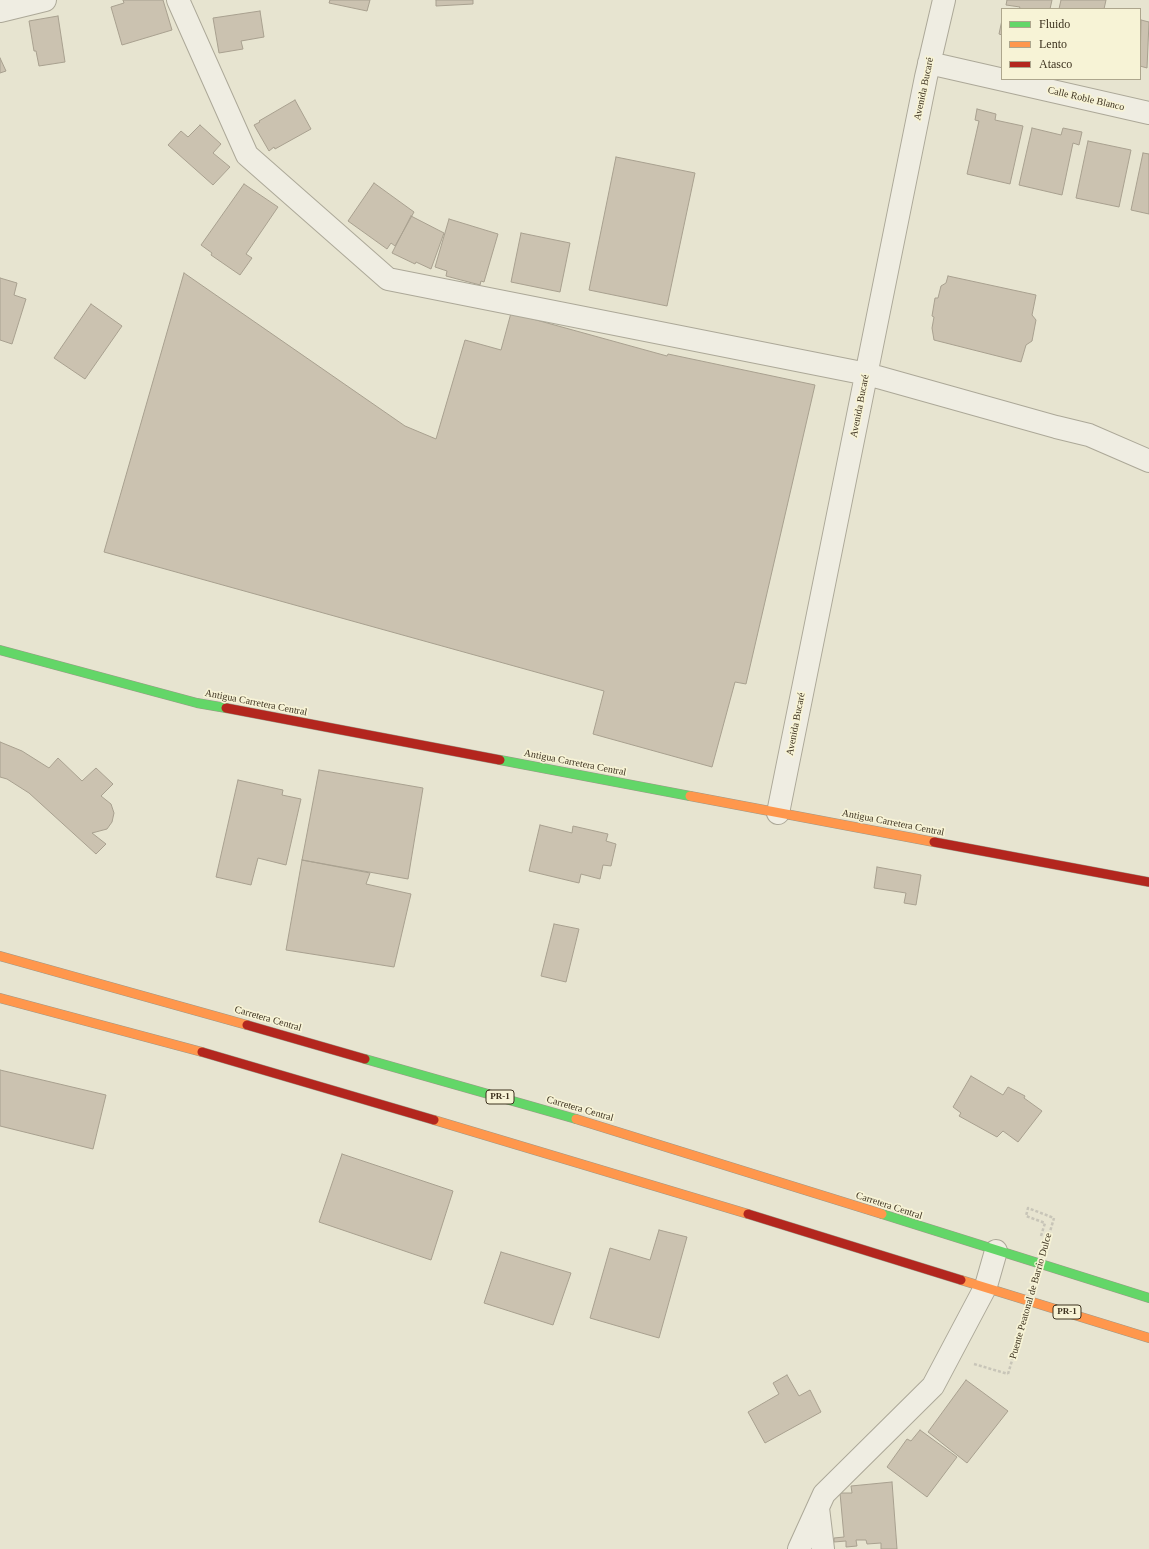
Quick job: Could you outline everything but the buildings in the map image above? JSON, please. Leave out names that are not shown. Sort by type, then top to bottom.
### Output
[{"type":"main road","name":"Antigua Carretera Central","points":[[0,650],[197,703],[1149,882]]},
{"type":"main road","name":"Carretera Central","points":[[0,956],[209,1014],[631,1135],[1149,1298]]},
{"type":"main road","name":"PR-1","points":[[0,998],[202,1052],[621,1174],[986,1286],[1149,1338]]},
{"type":"street","points":[[0,11],[45,0]]},
{"type":"street","points":[[178,0],[247,155],[388,279],[867,374],[1089,435],[1149,461]]},
{"type":"street","name":"Avenida Bucaré","points":[[778,813],[929,63],[944,0]]},
{"type":"street","name":"Calle Roble Blanco","points":[[929,63],[1001,79]]},
{"type":"street","name":"Calle Roble Blanco","points":[[1004,80],[1149,113]]},
{"type":"street","points":[[799,1549],[824,1494],[933,1386],[986,1286],[996,1251]]},
{"type":"street","points":[[818,1507],[823,1549]]},
{"type":"path","name":"Puente Peatonal de Barrio Dulce","points":[[981,1367],[1008,1374],[1054,1218],[1028,1208],[1026,1216],[1045,1223]]},
{"type":"traffic: fast","points":[[0,650],[197,703],[226,708]]},
{"type":"traffic: fast","points":[[500,760],[690,796]]},
{"type":"traffic: fast","points":[[365,1059],[576,1119]]},
{"type":"traffic: fast","points":[[882,1214],[1149,1298]]},
{"type":"traffic: slow","points":[[690,796],[934,842]]},
{"type":"traffic: slow","points":[[0,956],[247,1025]]},
{"type":"traffic: slow","points":[[0,998],[202,1052]]},
{"type":"traffic: slow","points":[[576,1119],[882,1214]]},
{"type":"traffic: slow","points":[[434,1120],[748,1214]]},
{"type":"traffic: slow","points":[[961,1280],[1149,1338]]},
{"type":"traffic: jam","points":[[226,708],[500,760]]},
{"type":"traffic: jam","points":[[934,842],[1149,882]]},
{"type":"traffic: jam","points":[[247,1025],[365,1059]]},
{"type":"traffic: jam","points":[[202,1052],[434,1120]]},
{"type":"traffic: jam","points":[[748,1214],[961,1280]]}]
